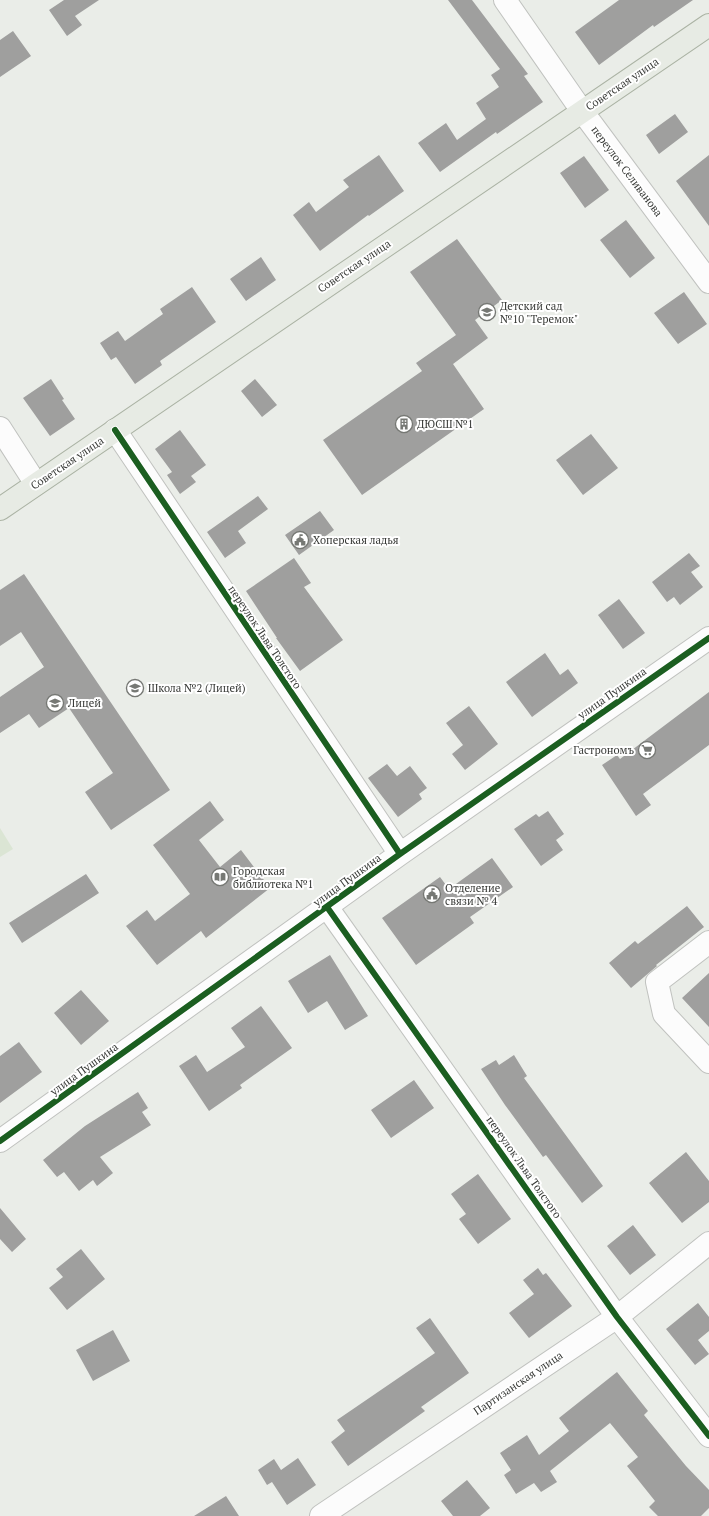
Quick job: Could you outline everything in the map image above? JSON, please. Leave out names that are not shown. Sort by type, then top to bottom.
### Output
[{"type":"main road","name":"Советская улица","points":[[0,509],[709,25]]},
{"type":"street","name":"переулок Селиванова","points":[[505,0],[582,111],[709,282]]},
{"type":"street","points":[[0,428],[36,484]]},
{"type":"street","name":"переулок Льва Толстого","points":[[114,430],[400,854]]},
{"type":"street","name":"улица Пушкина","points":[[0,1141],[400,854],[709,638]]},
{"type":"street","name":"переулок Льва Толстого","points":[[327,907],[617,1317],[709,1436]]},
{"type":"street","points":[[709,942],[657,982],[664,1014],[709,1062]]},
{"type":"street","name":"Партизанская улица","points":[[321,1516],[617,1317],[709,1243]]},
{"type":"green space","points":[[0,828],[13,849],[0,857]]},
{"type":"building","points":[[64,0],[99,0],[75,16],[82,25],[67,36],[49,10]]},
{"type":"building","points":[[448,0],[472,0],[528,74],[524,76],[543,102],[497,134],[496,132],[440,172],[418,143],[446,123],[457,140],[486,119],[476,103],[499,87],[491,75],[500,69]]},
{"type":"building","points":[[619,0],[693,0],[654,27],[653,25],[599,65],[575,32]]},
{"type":"building","points":[[13,31],[31,56],[0,77],[0,40]]},
{"type":"building","points":[[675,114],[688,132],[659,154],[646,135]]},
{"type":"building","points":[[379,155],[404,191],[369,216],[368,215],[320,251],[293,215],[309,202],[316,212],[349,187],[343,180]]},
{"type":"building","points":[[709,155],[709,226],[676,181]]},
{"type":"building","points":[[584,156],[609,190],[585,208],[560,173]]},
{"type":"building","points":[[626,220],[655,258],[630,278],[600,240]]},
{"type":"building","name":"ДЮСШ №1","points":[[457,239],[502,300],[475,320],[488,338],[453,364],[484,409],[362,495],[323,440],[422,371],[416,363],[456,335],[410,272]]},
{"type":"building","points":[[261,257],[276,280],[246,301],[230,279]]},
{"type":"building","points":[[192,287],[216,322],[160,361],[162,365],[135,384],[116,357],[111,360],[100,343],[118,331],[125,341],[163,314],[160,309]]},
{"type":"building","points":[[684,292],[707,324],[678,344],[654,313]]},
{"type":"building","points":[[51,379],[64,399],[62,400],[75,419],[50,436],[23,398]]},
{"type":"building","points":[[255,379],[277,405],[262,417],[241,391]]},
{"type":"building","points":[[180,430],[206,465],[191,476],[196,482],[180,494],[167,475],[172,472],[155,449]]},
{"type":"building","points":[[591,434],[618,468],[583,495],[556,460]]},
{"type":"building","points":[[258,496],[268,509],[238,531],[246,543],[225,558],[207,532]]},
{"type":"building","points":[[320,511],[334,530],[299,555],[285,535]]},
{"type":"building","points":[[689,553],[700,566],[691,572],[703,587],[680,605],[674,597],[667,602],[652,582]]},
{"type":"building","points":[[294,558],[311,583],[304,587],[343,640],[300,671],[276,638],[246,591]]},
{"type":"building","name":"Лицей","points":[[24,574],[170,790],[111,830],[85,792],[113,773],[69,708],[39,728],[29,714],[0,733],[0,697],[44,667],[21,632],[0,646],[0,590]]},
{"type":"building","points":[[619,599],[645,633],[623,649],[598,615]]},
{"type":"building","points":[[545,653],[560,675],[568,669],[578,683],[532,717],[506,682]]},
{"type":"building","points":[[709,692],[709,745],[643,794],[651,805],[636,816],[602,765],[617,755],[620,759]]},
{"type":"building","points":[[469,706],[498,744],[465,770],[452,754],[463,745],[446,723]]},
{"type":"building","points":[[387,764],[397,776],[410,766],[427,788],[419,794],[422,799],[398,817],[368,778]]},
{"type":"building","name":"Городская библиотека №1","points":[[210,801],[224,820],[199,840],[220,867],[241,850],[270,888],[206,938],[201,931],[157,965],[126,926],[147,910],[155,921],[190,894],[153,845]]},
{"type":"building","points":[[548,811],[564,834],[556,840],[563,850],[541,866],[514,829],[536,814],[539,817]]},
{"type":"building","points":[[492,858],[513,887],[470,917],[474,923],[416,965],[382,918],[440,877],[449,889]]},
{"type":"building","points":[[86,874],[99,893],[22,943],[9,923]]},
{"type":"building","points":[[687,906],[704,927],[656,965],[657,966],[631,988],[609,963],[635,941],[638,944]]},
{"type":"building","points":[[330,955],[368,1016],[345,1030],[327,1001],[308,1013],[288,981]]},
{"type":"building","points":[[709,973],[709,1027],[682,998]]},
{"type":"building","points":[[81,990],[109,1021],[81,1045],[54,1013]]},
{"type":"building","points":[[261,1006],[292,1048],[240,1085],[242,1088],[209,1111],[179,1066],[196,1055],[207,1072],[245,1047],[231,1028]]},
{"type":"building","points":[[19,1042],[42,1072],[0,1103],[0,1056]]},
{"type":"building","points":[[514,1055],[527,1076],[524,1078],[603,1186],[582,1203],[546,1155],[543,1157],[481,1069],[496,1060],[499,1065]]},
{"type":"building","points":[[414,1080],[434,1108],[391,1138],[371,1110]]},
{"type":"building","points":[[138,1092],[148,1108],[142,1112],[151,1125],[100,1157],[113,1173],[97,1186],[93,1180],[79,1191],[64,1172],[57,1177],[43,1160],[85,1126]]},
{"type":"building","points":[[686,1152],[709,1181],[709,1202],[682,1223],[649,1183]]},
{"type":"building","points":[[478,1174],[511,1219],[478,1244],[459,1219],[466,1214],[451,1194]]},
{"type":"building","points":[[0,1208],[26,1239],[12,1252],[0,1239]]},
{"type":"building","points":[[633,1225],[656,1255],[630,1275],[607,1246]]},
{"type":"building","points":[[81,1249],[105,1279],[67,1310],[49,1288],[63,1277],[56,1269]]},
{"type":"building","points":[[538,1268],[543,1275],[546,1273],[572,1306],[529,1338],[509,1313],[534,1294],[523,1280]]},
{"type":"building","points":[[698,1303],[709,1317],[709,1331],[698,1340],[709,1354],[695,1365],[666,1329]]},
{"type":"building","points":[[430,1318],[469,1373],[421,1407],[425,1411],[348,1466],[331,1442],[345,1431],[337,1420],[435,1353],[416,1328]]},
{"type":"building","points":[[113,1330],[130,1361],[93,1381],[76,1350]]},
{"type":"building","points":[[617,1372],[648,1411],[644,1415],[686,1466],[709,1490],[709,1508],[701,1516],[658,1516],[649,1507],[655,1501],[627,1466],[638,1457],[610,1423],[550,1471],[557,1482],[541,1492],[534,1483],[516,1494],[504,1475],[511,1470],[500,1453],[527,1435],[539,1455],[569,1431],[559,1418]]},
{"type":"building","points":[[298,1458],[316,1485],[287,1505],[272,1482],[267,1485],[258,1470],[274,1459],[281,1470]]},
{"type":"building","points":[[467,1480],[490,1508],[480,1516],[453,1516],[441,1501]]},
{"type":"building","points":[[226,1496],[239,1516],[194,1516]]},
{"type":"cycle path","points":[[115,430],[400,854]]},
{"type":"cycle path","points":[[0,1141],[400,854],[709,638]]},
{"type":"cycle path","points":[[327,907],[617,1317],[709,1436]]},
{"type":"place","name":"Детский сад №10 \"Теремок\"","points":[[487,312]]},
{"type":"place","name":"ДЮСШ №1","points":[[404,424]]},
{"type":"place","name":"Хоперская ладья","points":[[300,540]]},
{"type":"place","name":"Школа №2 (Лицей)","points":[[135,688]]},
{"type":"place","name":"Лицей","points":[[55,703]]},
{"type":"place","name":"Гастрономъ","points":[[647,750]]},
{"type":"place","name":"Городская библиотека №1","points":[[220,877]]},
{"type":"place","name":"Отделение связи № 4","points":[[432,894]]}]
